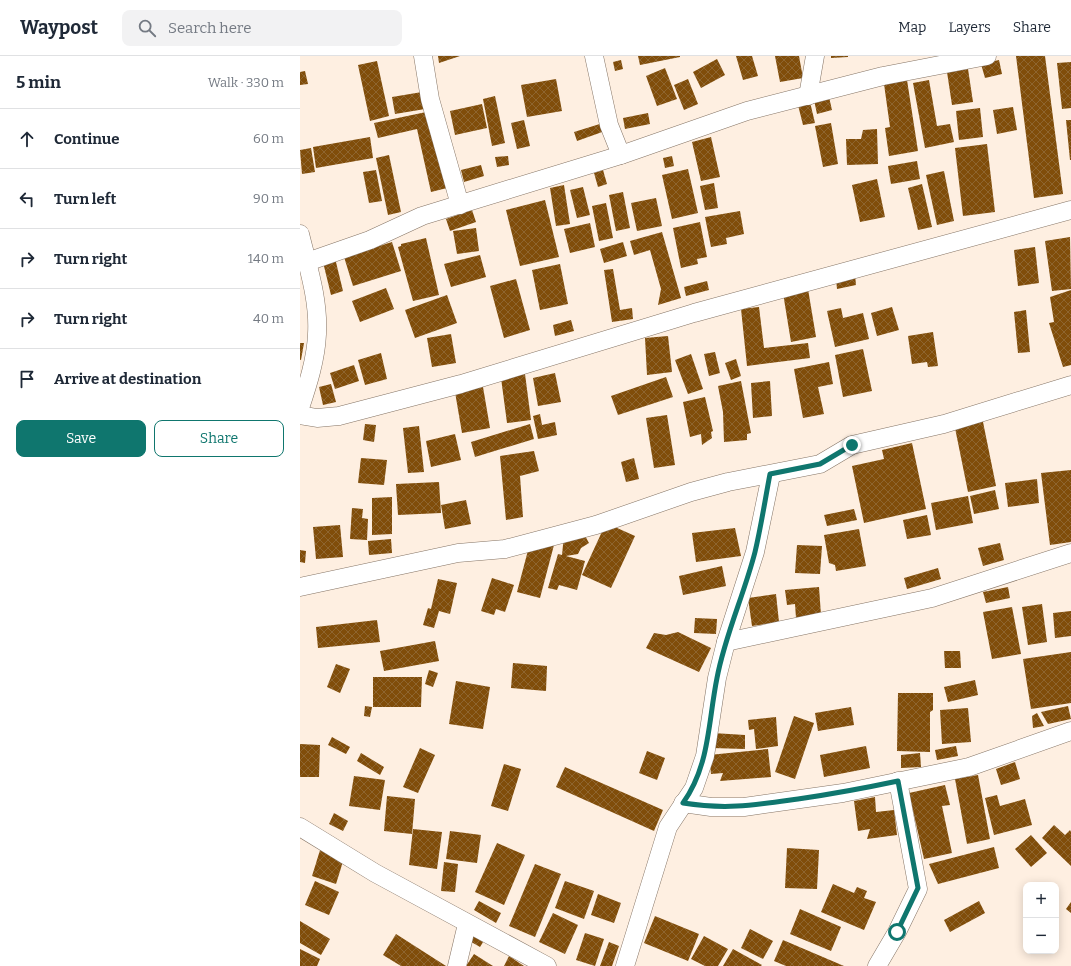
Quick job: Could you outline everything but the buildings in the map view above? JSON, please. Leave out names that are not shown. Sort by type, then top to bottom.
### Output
[{"type":"street","points":[[423,56],[430,99],[460,205]]},
{"type":"street","points":[[594,56],[609,125],[621,155]]},
{"type":"street","points":[[808,96],[815,56]]},
{"type":"street","points":[[307,262],[370,240],[422,216],[621,155],[747,111],[883,76],[987,56]]},
{"type":"street","points":[[300,414],[317,418],[338,416],[461,384],[694,313],[1071,210]]},
{"type":"street","points":[[300,234],[316,303],[317,334],[310,376],[300,408]]},
{"type":"street","points":[[300,587],[458,553],[505,549],[596,525],[692,492],[728,482],[820,464],[852,445],[944,424],[1071,385]]},
{"type":"street","points":[[625,966],[668,827],[694,788],[705,756],[717,678],[726,642],[755,552],[770,474]]},
{"type":"street","points":[[726,642],[932,598],[1071,553]]},
{"type":"street","points":[[683,803],[711,807],[744,807],[843,793],[969,766],[1071,731]]},
{"type":"street","points":[[877,966],[897,932],[918,888],[898,781]]},
{"type":"street","points":[[300,827],[375,873],[547,966]]},
{"type":"street","points":[[457,966],[467,924]]},
{"type":"route","points":[[852,445],[820,464],[770,474],[755,552],[726,642],[717,678],[705,756],[694,788],[683,803],[711,807],[744,807],[843,793],[898,781],[918,888],[897,932]]}]
